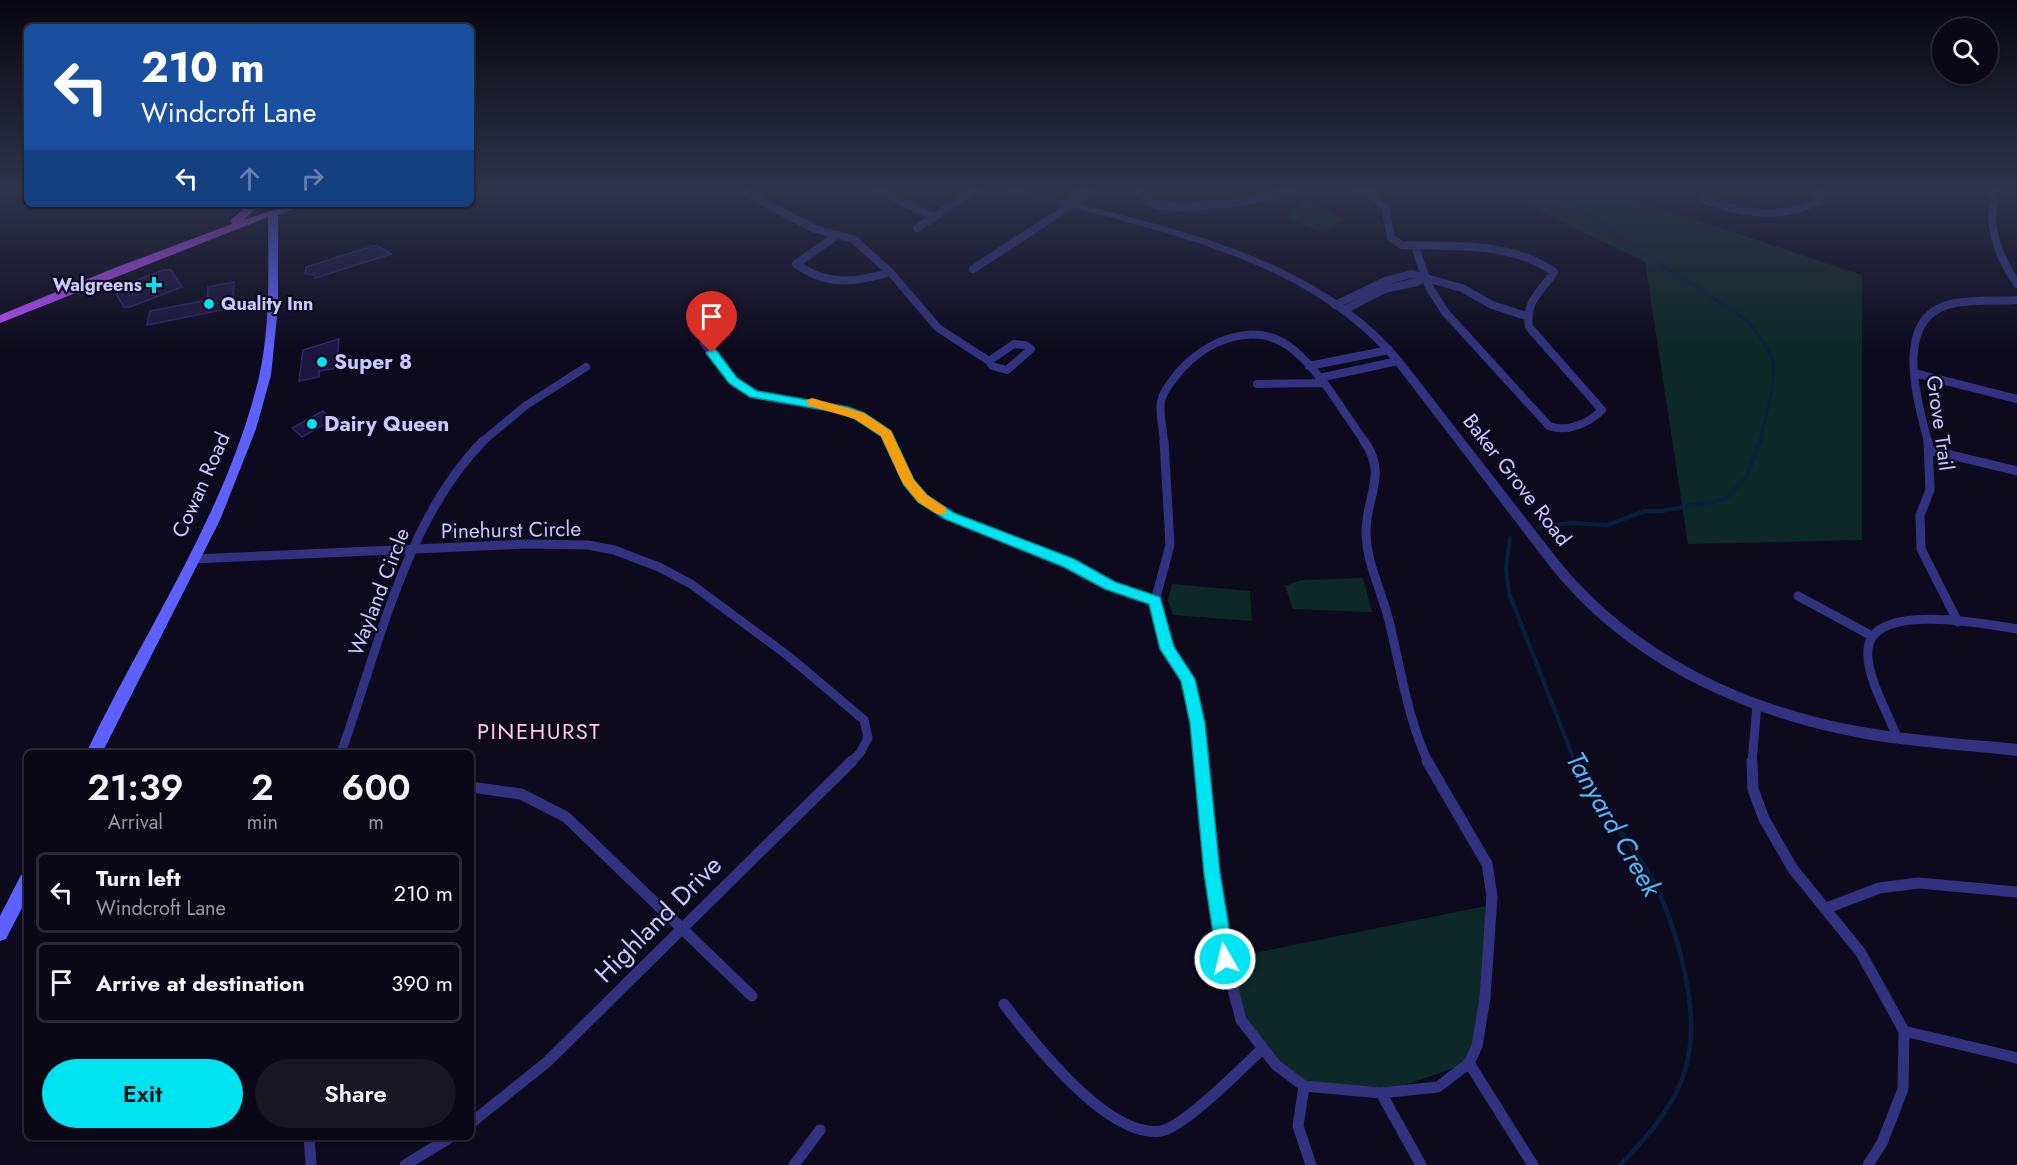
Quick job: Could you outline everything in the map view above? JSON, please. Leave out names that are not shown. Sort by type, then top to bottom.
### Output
[{"type":"main road","points":[[0,319],[106,274],[191,242]]},
{"type":"main road","name":"Cowan Road","points":[[95,750],[214,520],[244,447],[265,375],[273,307],[274,242]]},
{"type":"main road","points":[[0,933],[24,887]]},
{"type":"street","points":[[827,242],[796,264],[820,278],[833,281],[860,281],[890,272]]},
{"type":"street","points":[[858,242],[890,272],[938,328],[988,358],[989,361],[994,369],[1007,370],[1031,349],[1022,343],[1013,343],[989,361]]},
{"type":"street","points":[[973,269],[1013,242]]},
{"type":"street","name":"Baker Grove Road","points":[[1199,242],[1267,268],[1340,307],[1367,327],[1398,361],[1553,561],[1593,607],[1627,635],[1670,663],[1757,705],[1821,724],[1897,737],[2017,750]]},
{"type":"street","points":[[1398,242],[1402,245],[1511,252],[1549,267],[1554,272],[1528,302],[1526,316],[1529,327],[1602,410],[1596,417],[1559,429],[1551,429],[1445,312],[1425,277],[1415,246]]},
{"type":"street","points":[[1995,242],[2017,284]]},
{"type":"street","points":[[1340,307],[1401,276],[1412,274],[1462,288],[1492,305],[1526,316]]},
{"type":"street","points":[[1340,307],[1385,289],[1417,282],[1425,277]]},
{"type":"street","name":"Grove Trail","points":[[1958,622],[1921,549],[1920,515],[1930,490],[1930,450],[1913,383],[1917,331],[1924,317],[1954,303],[2017,300]]},
{"type":"street","points":[[1253,334],[1277,340],[1294,350],[1309,366],[1376,458],[1377,475],[1366,518],[1366,544],[1389,620],[1414,732],[1430,767],[1476,841],[1487,864],[1492,896],[1485,998],[1477,1046],[1469,1063],[1438,1087],[1381,1094],[1304,1086],[1276,1065],[1261,1050],[1241,1020],[1225,959],[1212,873],[1198,723],[1188,679],[1168,649],[1155,601],[1170,545],[1167,456],[1160,412],[1166,389],[1194,358],[1215,342],[1230,335],[1253,334]]},
{"type":"street","points":[[704,343],[733,380],[754,394],[843,410],[860,416],[886,434],[909,482],[922,498],[950,516],[1069,563],[1110,586],[1155,601]]},
{"type":"street","points":[[1309,366],[1389,350]]},
{"type":"street","points":[[1257,384],[1320,380],[1398,361]]},
{"type":"street","name":"Wayland Circle","points":[[342,750],[411,551],[448,484],[470,454],[524,407],[586,367]]},
{"type":"street","points":[[1914,373],[2017,399]]},
{"type":"street","points":[[1930,450],[2017,471]]},
{"type":"street","name":"Pinehurst Circle","points":[[193,559],[527,544],[588,545],[614,550],[659,567],[691,584],[787,656],[864,720],[868,738]]},
{"type":"street","points":[[1798,596],[1872,636]]},
{"type":"street","points":[[1897,737],[1871,669],[1869,645],[1872,636],[1884,626],[1903,620],[1958,622],[2017,629]]},
{"type":"street","points":[[1757,705],[1750,761],[1753,789],[1758,804],[1785,857],[1861,953],[1904,1031],[1903,1089],[1881,1143],[1868,1165]]},
{"type":"street","name":"Highland Drive","points":[[474,1121],[547,1062],[860,753],[868,738]]},
{"type":"street","points":[[474,787],[497,789],[535,798],[566,817],[752,996]]},
{"type":"street","points":[[1827,908],[1880,888],[1911,884],[1948,884],[2017,892]]},
{"type":"street","points":[[1004,1005],[1044,1055],[1100,1107],[1135,1126],[1162,1131],[1198,1109],[1261,1050]]},
{"type":"street","points":[[1904,1031],[2017,1058]]},
{"type":"street","points":[[1469,1063],[1533,1165]]},
{"type":"street","points":[[1304,1086],[1297,1113],[1297,1132],[1311,1165]]},
{"type":"street","points":[[1381,1094],[1421,1165]]},
{"type":"street","points":[[794,1165],[820,1130]]},
{"type":"street","points":[[309,1140],[311,1165]]},
{"type":"street","points":[[405,1165],[446,1140]]},
{"type":"green space","points":[[1604,242],[1764,242],[1862,275],[1862,540],[1688,544],[1645,262]]},
{"type":"green space","points":[[1363,578],[1372,612],[1293,609],[1285,586],[1301,580]]},
{"type":"green space","points":[[1172,584],[1250,591],[1252,621],[1173,615],[1168,600]]},
{"type":"green space","points":[[1491,905],[1485,998],[1469,1063],[1381,1093],[1304,1086],[1261,1050],[1236,994],[1225,959]]},
{"type":"building","points":[[376,245],[391,254],[315,278],[314,275],[305,274],[306,267]]},
{"type":"building","name":"Walgreens","points":[[164,270],[171,270],[182,287],[130,307],[124,307],[113,289]]},
{"type":"building","name":"Quality Inn","points":[[234,282],[232,308],[147,325],[150,311],[207,300],[208,287]]},
{"type":"building","name":"Super 8","points":[[339,339],[337,368],[319,371],[319,377],[299,381],[303,350]]},
{"type":"building","name":"Dairy Queen","points":[[323,411],[332,420],[302,437],[292,428]]},
{"type":"waterway","name":"Tanyard Creek","points":[[1627,242],[1744,318],[1761,338],[1773,362],[1774,370],[1770,402],[1760,442]]},
{"type":"waterway","name":"Tanyard Creek","points":[[1540,526],[1572,523],[1607,525],[1645,511],[1662,511],[1726,499],[1747,476],[1760,441]]},
{"type":"waterway","name":"Tanyard Creek","points":[[1510,538],[1506,569],[1509,593],[1575,762]]},
{"type":"waterway","name":"Tanyard Creek","points":[[1574,761],[1655,885],[1676,938],[1688,993],[1691,1023],[1690,1049],[1684,1073],[1675,1095],[1661,1118],[1620,1165]]},
{"type":"slow traffic","points":[[812,402],[860,416],[886,434],[909,482],[922,498],[942,511]]},
{"type":"place","name":"Walgreens","points":[[154,285]]},
{"type":"place","name":"Quality Inn","points":[[209,304]]},
{"type":"place","name":"Super 8","points":[[322,362]]},
{"type":"place","name":"Dairy Queen","points":[[312,424]]},
{"type":"district","name":"PINEHURST","points":[[539,731]]},
{"type":"route","points":[[712,353],[733,380],[754,394],[820,404],[860,416],[886,434],[909,482],[922,498],[950,516],[1069,563],[1110,586],[1155,601],[1168,649],[1188,679],[1198,723],[1212,873],[1225,959]]}]
